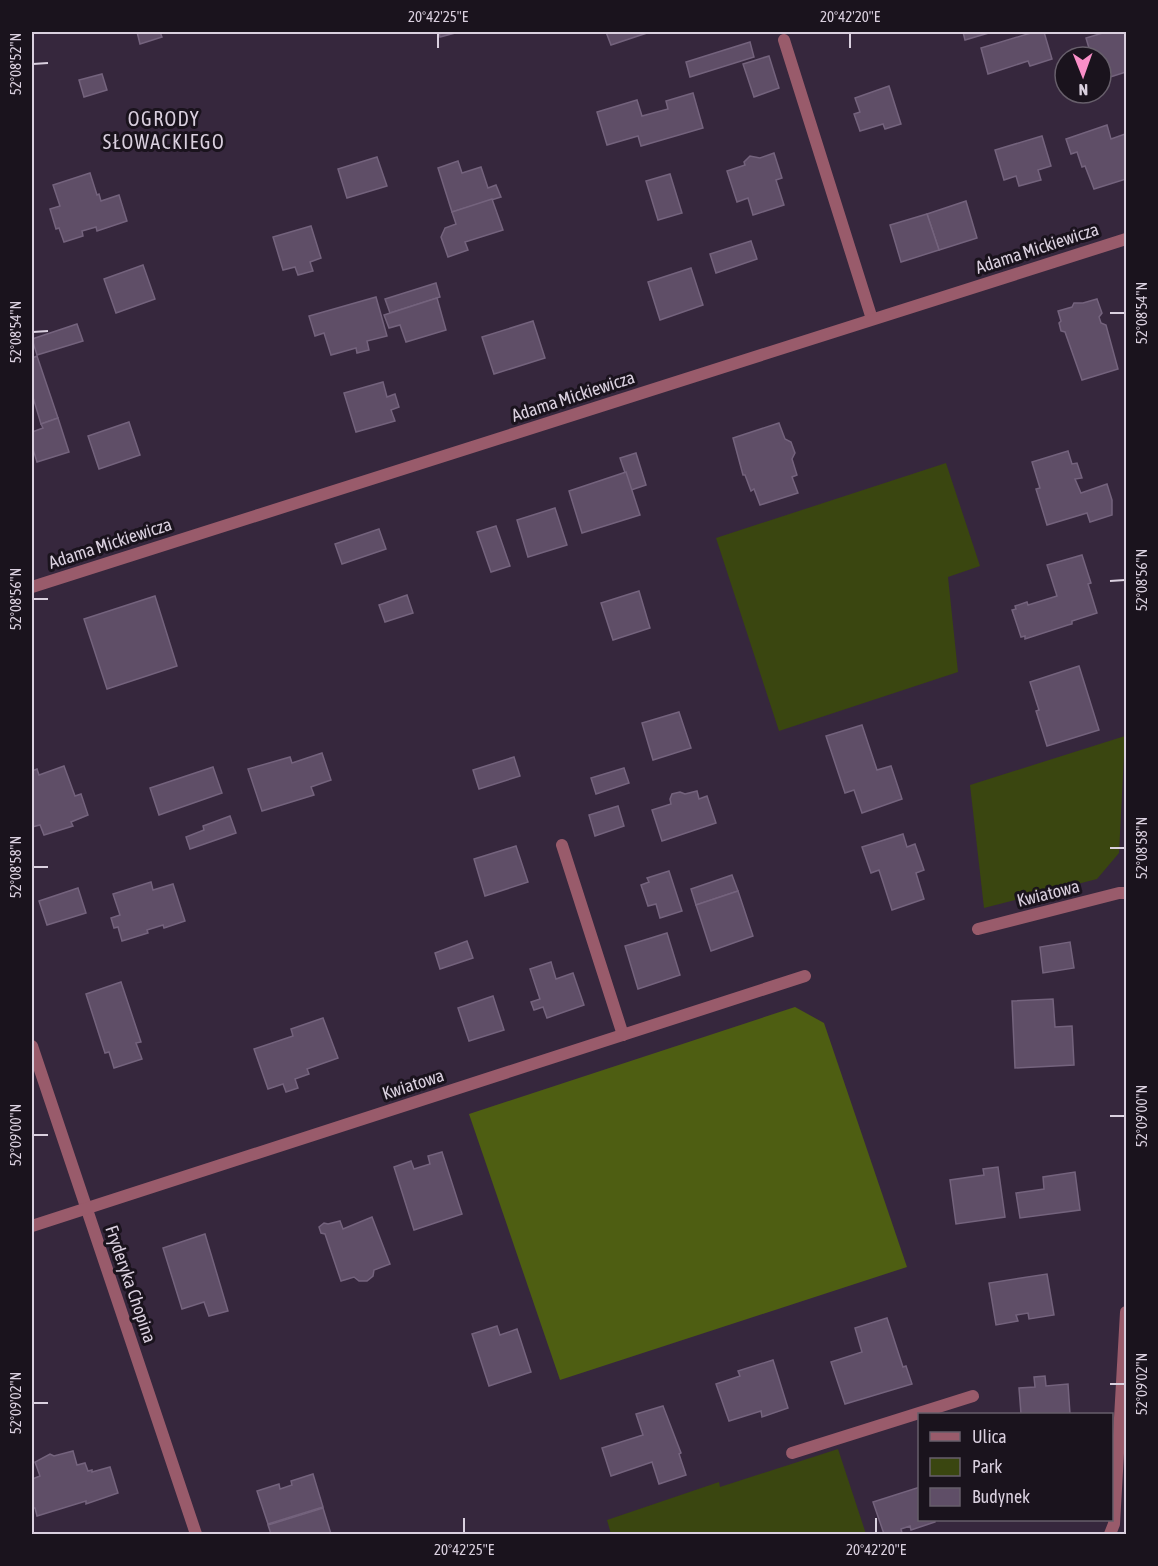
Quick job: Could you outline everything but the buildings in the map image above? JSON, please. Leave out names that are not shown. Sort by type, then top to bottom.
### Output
[{"type":"street","points":[[784,40],[872,319]]},
{"type":"street","name":"Adama Mickiewicza","points":[[32,587],[1126,239]]},
{"type":"street","points":[[562,845],[623,1035]]},
{"type":"street","name":"Kwiatowa","points":[[978,929],[1126,893]]},
{"type":"street","name":"Kwiatowa","points":[[32,1226],[805,976]]},
{"type":"street","name":"Fryderyka Chopina","points":[[32,1046],[196,1534]]},
{"type":"street","points":[[1110,1534],[1114,1524],[1126,1312]]},
{"type":"street","points":[[920,1413],[974,1396]]},
{"type":"street","points":[[792,1453],[918,1414]]},
{"type":"green space","points":[[946,463],[980,566],[948,577],[958,672],[779,731],[716,538]]},
{"type":"green space","points":[[1125,736],[1119,853],[1097,879],[984,908],[970,785]]},
{"type":"green space","points":[[795,1007],[824,1023],[907,1267],[560,1380],[469,1114]]},
{"type":"green space","points":[[838,1449],[866,1534],[611,1534],[607,1520],[719,1482],[720,1487]]},
{"type":"district","name":"OGRODY SŁOWACKIEGO","points":[[164,130]]}]
